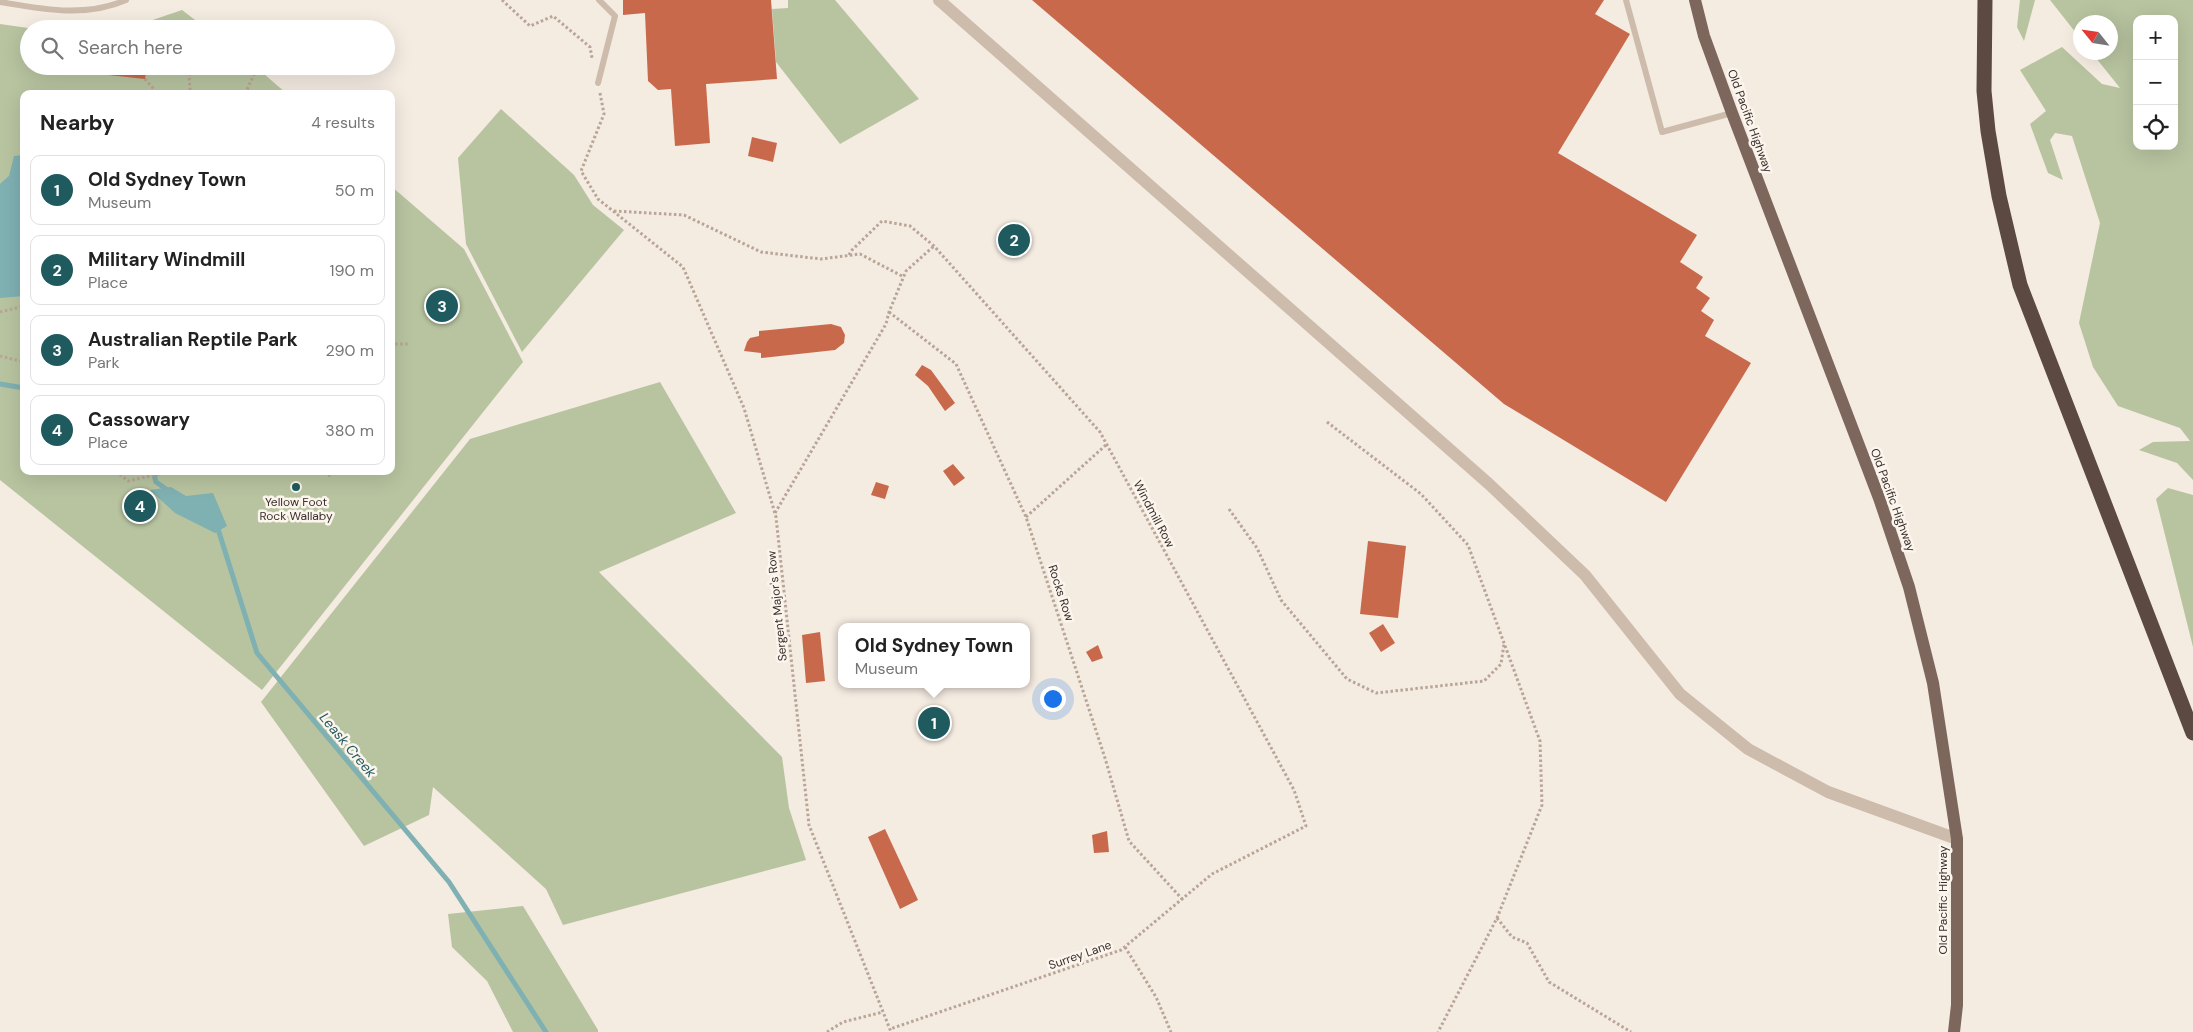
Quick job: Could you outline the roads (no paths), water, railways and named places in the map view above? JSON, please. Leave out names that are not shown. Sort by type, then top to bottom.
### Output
[{"type":"highway","points":[[1985,0],[1984,91],[1988,131],[1998,196],[2020,285],[2193,733]]},
{"type":"main road","name":"Old Pacific Highway","points":[[1695,0],[1704,36],[1732,113],[1879,498],[1909,587],[1933,683],[1957,839],[1957,1005],[1954,1032]]},
{"type":"street","points":[[939,0],[1489,484],[1585,575],[1680,694],[1748,749],[1828,792],[1957,839]]},
{"type":"lane","points":[[0,2],[54,11],[107,8],[126,0]]},
{"type":"lane","points":[[598,83],[615,16],[600,0]]},
{"type":"lane","points":[[1626,0],[1662,132],[1732,113]]},
{"type":"water","points":[[20,155],[20,296],[0,298],[0,184],[9,176],[14,156]]},
{"type":"water","points":[[171,487],[186,496],[213,493],[227,526],[215,533],[175,513],[150,490]]},
{"type":"waterway","name":"Leask Creek","points":[[0,384],[20,387]]},
{"type":"waterway","name":"Leask Creek","points":[[154,475],[156,482],[169,491]]},
{"type":"waterway","name":"Leask Creek","points":[[215,527],[218,529],[257,653],[449,882],[546,1032]]},
{"type":"place","name":"Military Windmill","points":[[1014,240]]},
{"type":"place","name":"Australian Reptile Park","points":[[442,306]]},
{"type":"place","name":"Yellow Foot Rock Wallaby","points":[[296,487]]},
{"type":"place","name":"Cassowary","points":[[140,506]]},
{"type":"place","name":"Old Sydney Town","points":[[934,723]]}]
